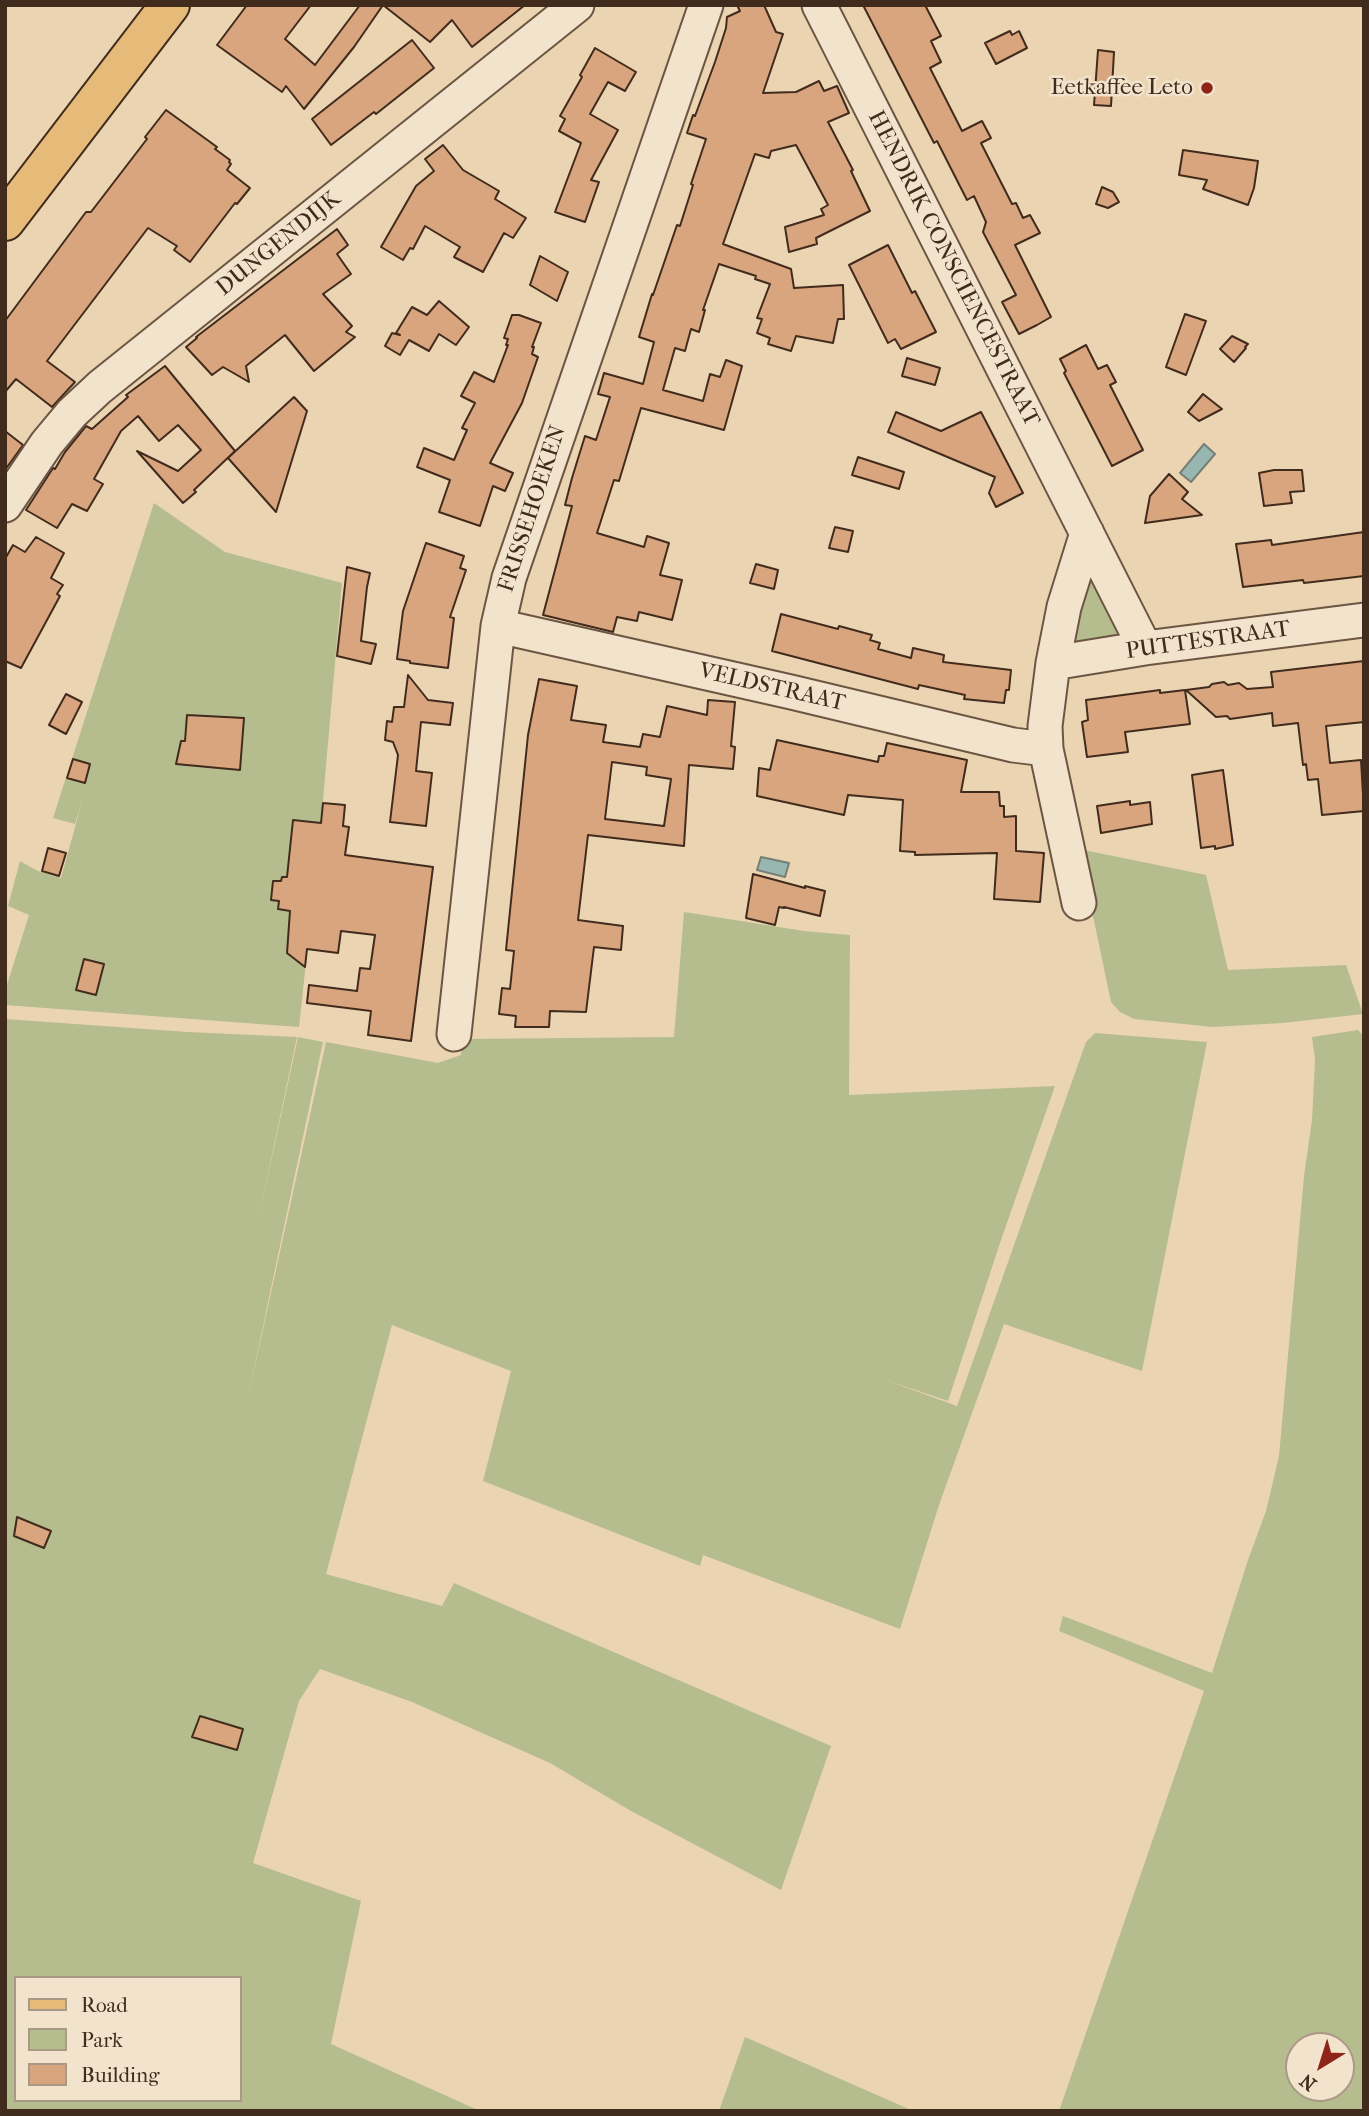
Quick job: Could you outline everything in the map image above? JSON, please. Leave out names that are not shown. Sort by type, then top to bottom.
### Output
[{"type":"main road","points":[[5,221],[170,5]]},
{"type":"street","name":"DUNGENDIJK","points":[[5,505],[47,443],[72,413],[100,387],[577,5]]},
{"type":"street","name":"FRISSEHOEKEN","points":[[454,1034],[498,626],[509,578],[706,5]]},
{"type":"street","name":"HENDRIK CONSCIENCESTRAAT","points":[[819,5],[1145,648]]},
{"type":"street","points":[[1079,903],[1046,749],[1045,726],[1064,607],[1087,533]]},
{"type":"street","name":"PUTTESTRAAT","points":[[1053,663],[1145,648],[1364,620]]},
{"type":"street","name":"VELDSTRAAT","points":[[498,626],[1013,745],[1046,749]]},
{"type":"green space","points":[[154,503],[225,552],[342,583],[321,823],[299,1027],[5,1005],[5,991],[29,915],[8,906],[20,861],[38,871],[61,878],[82,802],[75,824],[53,818]]},
{"type":"green space","points":[[1085,579],[1098,582],[1123,636],[1068,645]]},
{"type":"green space","points":[[1079,849],[1206,875],[1228,970],[1346,965],[1363,1014],[1213,1027],[1134,1019],[1120,1012],[1111,1002]]},
{"type":"green space","points":[[684,912],[804,931],[850,935],[849,1095],[1055,1086],[948,1401],[883,1379],[957,1406],[1086,1042],[1095,1033],[1207,1042],[1142,1371],[1004,1324],[939,1505],[900,1629],[703,1555],[700,1566],[483,1481],[511,1371],[392,1325],[326,1574],[442,1606],[454,1583],[831,1746],[781,1890],[631,1811],[550,1763],[412,1702],[320,1669],[299,1701],[253,1863],[361,1901],[331,2044],[480,2111],[5,2111],[5,1019],[297,1037],[257,1226],[298,1037],[323,1042],[247,1402],[326,1042],[438,1063],[461,1055],[463,1039],[674,1037]]},
{"type":"green space","points":[[1358,1030],[1364,1037],[1364,2111],[1059,2111],[1204,1691],[1059,1631],[1063,1616],[1212,1673],[1266,1511],[1279,1456],[1304,1176],[1312,1120],[1315,1060],[1312,1037]]},
{"type":"green space","points":[[745,2037],[911,2110],[912,2111],[719,2111]]},
{"type":"water","points":[[1204,444],[1215,454],[1191,482],[1180,473]]},
{"type":"water","points":[[761,857],[789,863],[785,877],[757,870]]},
{"type":"building","points":[[247,5],[311,5],[285,39],[315,65],[360,5],[383,5],[354,47],[304,109],[286,86],[282,92],[217,45]]},
{"type":"building","points":[[383,5],[525,5],[472,47],[452,20],[430,42]]},
{"type":"building","points":[[737,5],[764,5],[776,32],[783,34],[763,93],[796,92],[819,81],[824,91],[837,86],[849,113],[828,122],[853,170],[851,171],[870,211],[816,238],[817,244],[789,252],[785,227],[824,215],[821,209],[828,205],[796,145],[771,151],[769,158],[755,154],[723,244],[791,269],[794,288],[843,285],[844,319],[838,319],[833,343],[796,336],[791,351],[768,344],[770,338],[757,333],[762,319],[757,318],[770,284],[755,279],[756,276],[719,264],[703,310],[699,332],[691,329],[685,351],[675,348],[663,390],[703,401],[710,374],[720,377],[726,360],[742,366],[724,430],[641,408],[619,481],[614,480],[597,533],[644,547],[647,536],[669,543],[660,575],[682,580],[672,620],[639,612],[637,621],[617,617],[613,632],[543,615],[572,506],[565,505],[572,478],[585,436],[596,440],[610,397],[598,394],[604,373],[643,384],[654,342],[639,337],[677,225],[680,226],[706,139],[687,133],[715,62],[727,17],[740,11]]},
{"type":"building","points":[[863,5],[925,5],[941,36],[931,41],[941,62],[930,68],[962,131],[982,121],[991,138],[981,143],[1012,204],[1016,203],[1023,218],[1030,215],[1040,233],[1015,245],[1051,317],[1019,334],[1002,302],[1016,295],[983,232],[986,222],[974,196],[967,200],[937,141],[934,143]]},
{"type":"building","points":[[1010,31],[1012,35],[1019,31],[1027,48],[996,64],[985,43]]},
{"type":"building","points":[[412,40],[434,68],[376,114],[374,112],[331,145],[312,119]]},
{"type":"building","points":[[595,48],[636,72],[625,91],[608,82],[590,114],[618,130],[591,180],[599,182],[585,222],[555,212],[581,143],[559,131],[565,119],[560,116]]},
{"type":"building","points":[[1098,50],[1114,52],[1111,106],[1094,105]]},
{"type":"building","points":[[166,110],[217,147],[215,149],[230,160],[231,164],[227,170],[250,188],[237,204],[235,203],[190,262],[174,250],[177,246],[148,228],[47,361],[75,382],[52,407],[16,379],[5,392],[5,321],[86,212],[91,212],[147,139],[145,137]]},
{"type":"building","points":[[443,145],[463,170],[499,191],[495,199],[526,218],[513,238],[504,233],[483,272],[454,257],[460,247],[425,226],[413,249],[410,248],[403,260],[381,247],[416,186],[434,171],[425,159]]},
{"type":"building","points":[[1183,150],[1258,161],[1248,205],[1203,189],[1207,180],[1179,175]]},
{"type":"building","points":[[1102,187],[1113,192],[1119,202],[1108,208],[1096,204]]},
{"type":"building","points":[[337,229],[348,245],[337,254],[351,274],[323,294],[352,326],[346,332],[355,337],[314,371],[285,335],[246,366],[249,382],[223,367],[212,375],[186,347]]},
{"type":"building","points":[[888,245],[912,293],[915,291],[936,332],[901,349],[895,339],[888,343],[849,265]]},
{"type":"building","points":[[540,256],[568,272],[557,301],[530,285]]},
{"type":"building","points":[[439,301],[469,327],[456,345],[439,334],[429,351],[409,340],[400,355],[385,346],[392,333],[400,335],[396,333],[412,307],[427,315]]},
{"type":"building","points":[[1185,314],[1206,321],[1186,375],[1166,367]]},
{"type":"building","points":[[512,315],[541,323],[532,347],[532,354],[538,357],[522,403],[490,463],[513,473],[505,491],[493,486],[480,526],[439,512],[450,480],[417,467],[424,448],[454,460],[467,430],[462,428],[475,403],[461,396],[474,372],[494,382],[508,345],[508,339],[504,338]]},
{"type":"building","points":[[1232,336],[1248,344],[1234,362],[1220,349]]},
{"type":"building","points":[[1086,345],[1098,369],[1107,365],[1116,382],[1110,385],[1143,450],[1112,466],[1064,373],[1066,371],[1060,359]]},
{"type":"building","points":[[907,358],[940,368],[935,385],[902,376]]},
{"type":"building","points":[[165,366],[235,451],[194,490],[196,492],[183,503],[137,451],[178,471],[201,450],[178,425],[159,441],[138,416],[121,431],[94,479],[103,484],[87,511],[72,504],[57,528],[26,510],[53,468],[55,469],[86,426],[92,429],[128,397],[126,395]]},
{"type":"building","points":[[1203,394],[1222,409],[1199,421],[1188,412]]},
{"type":"building","points":[[294,397],[307,411],[276,512],[228,458]]},
{"type":"building","points":[[896,412],[941,431],[981,412],[1023,493],[996,507],[989,493],[995,477],[888,432]]},
{"type":"building","points":[[5,431],[23,445],[5,470]]},
{"type":"building","points":[[858,457],[904,472],[899,489],[852,475]]},
{"type":"building","points":[[1302,470],[1304,491],[1290,492],[1292,503],[1264,506],[1259,473]]},
{"type":"building","points":[[1169,474],[1188,492],[1182,499],[1202,515],[1145,523],[1150,496]]},
{"type":"building","points":[[835,527],[853,531],[848,552],[829,548]]},
{"type":"building","points":[[1364,532],[1364,576],[1243,587],[1236,544],[1271,540],[1272,545]]},
{"type":"building","points":[[36,537],[64,553],[51,578],[63,585],[57,594],[60,596],[21,668],[5,661],[5,559],[13,545],[25,552]]},
{"type":"building","points":[[426,543],[464,556],[460,568],[466,570],[450,617],[454,618],[448,668],[397,659],[403,611]]},
{"type":"building","points":[[756,564],[778,570],[774,589],[750,583]]},
{"type":"building","points":[[347,567],[370,573],[361,641],[376,644],[371,664],[337,656]]},
{"type":"building","points":[[781,614],[872,635],[870,640],[880,643],[878,649],[911,658],[913,648],[944,655],[943,662],[1011,670],[1009,690],[1006,690],[1004,703],[964,699],[965,695],[919,685],[918,689],[772,651]]},
{"type":"building","points":[[1364,661],[1364,722],[1326,726],[1330,763],[1361,760],[1364,811],[1322,815],[1318,779],[1308,780],[1306,764],[1303,765],[1298,723],[1273,726],[1272,713],[1230,719],[1227,716],[1216,717],[1186,690],[1224,682],[1228,685],[1239,683],[1247,689],[1273,687],[1271,672]]},
{"type":"building","points":[[408,675],[428,700],[453,703],[450,725],[421,722],[416,771],[432,773],[426,826],[390,822],[398,755],[393,742],[385,740],[387,721],[392,722],[394,707],[404,707]]},
{"type":"building","points":[[539,679],[577,686],[571,720],[606,725],[603,742],[640,747],[643,734],[660,737],[667,706],[707,715],[708,700],[735,702],[731,746],[735,747],[733,769],[689,765],[684,846],[588,835],[578,920],[623,926],[621,950],[594,947],[586,1012],[550,1011],[549,1027],[515,1027],[516,1016],[499,1014],[502,988],[510,989],[514,951],[506,950],[528,735]],"holes":[[[612,762],[647,767],[646,775],[671,779],[664,826],[605,819]]]},
{"type":"building","points":[[1160,690],[1160,693],[1185,690],[1190,724],[1125,732],[1128,752],[1087,757],[1082,722],[1088,720],[1086,700]]},
{"type":"building","points":[[66,694],[82,702],[66,734],[49,725]]},
{"type":"building","points":[[187,715],[244,718],[240,770],[176,764],[181,741],[185,741]]},
{"type":"building","points":[[777,740],[878,762],[879,756],[884,756],[887,743],[967,760],[961,792],[999,792],[1000,806],[1004,806],[1004,817],[1016,816],[1016,851],[1044,853],[1040,902],[994,899],[997,853],[915,855],[915,852],[900,851],[903,800],[848,795],[844,815],[757,796],[759,768],[770,770]]},
{"type":"building","points":[[73,759],[90,764],[85,783],[67,778]]},
{"type":"building","points":[[1223,770],[1233,845],[1215,849],[1215,846],[1201,848],[1192,775]]},
{"type":"building","points":[[1130,801],[1130,805],[1150,802],[1152,824],[1101,833],[1097,806]]},
{"type":"building","points":[[323,803],[345,805],[343,826],[349,827],[345,855],[433,867],[411,1041],[368,1035],[371,1011],[307,1003],[309,985],[357,991],[360,968],[370,969],[375,935],[341,931],[338,953],[307,949],[305,967],[287,953],[290,911],[278,909],[279,901],[271,900],[273,881],[281,881],[282,877],[287,877],[293,820],[321,823]]},
{"type":"building","points":[[48,848],[66,853],[59,876],[42,871]]},
{"type":"building","points":[[753,874],[825,891],[820,916],[779,907],[775,925],[746,918]]},
{"type":"building","points":[[84,959],[104,964],[96,995],[76,990]]},
{"type":"building","points":[[17,1517],[51,1531],[44,1548],[14,1536]]},
{"type":"building","points":[[200,1716],[243,1729],[237,1750],[192,1737]]},
{"type":"place","name":"Eetkaffee Leto","points":[[1207,88]]}]
